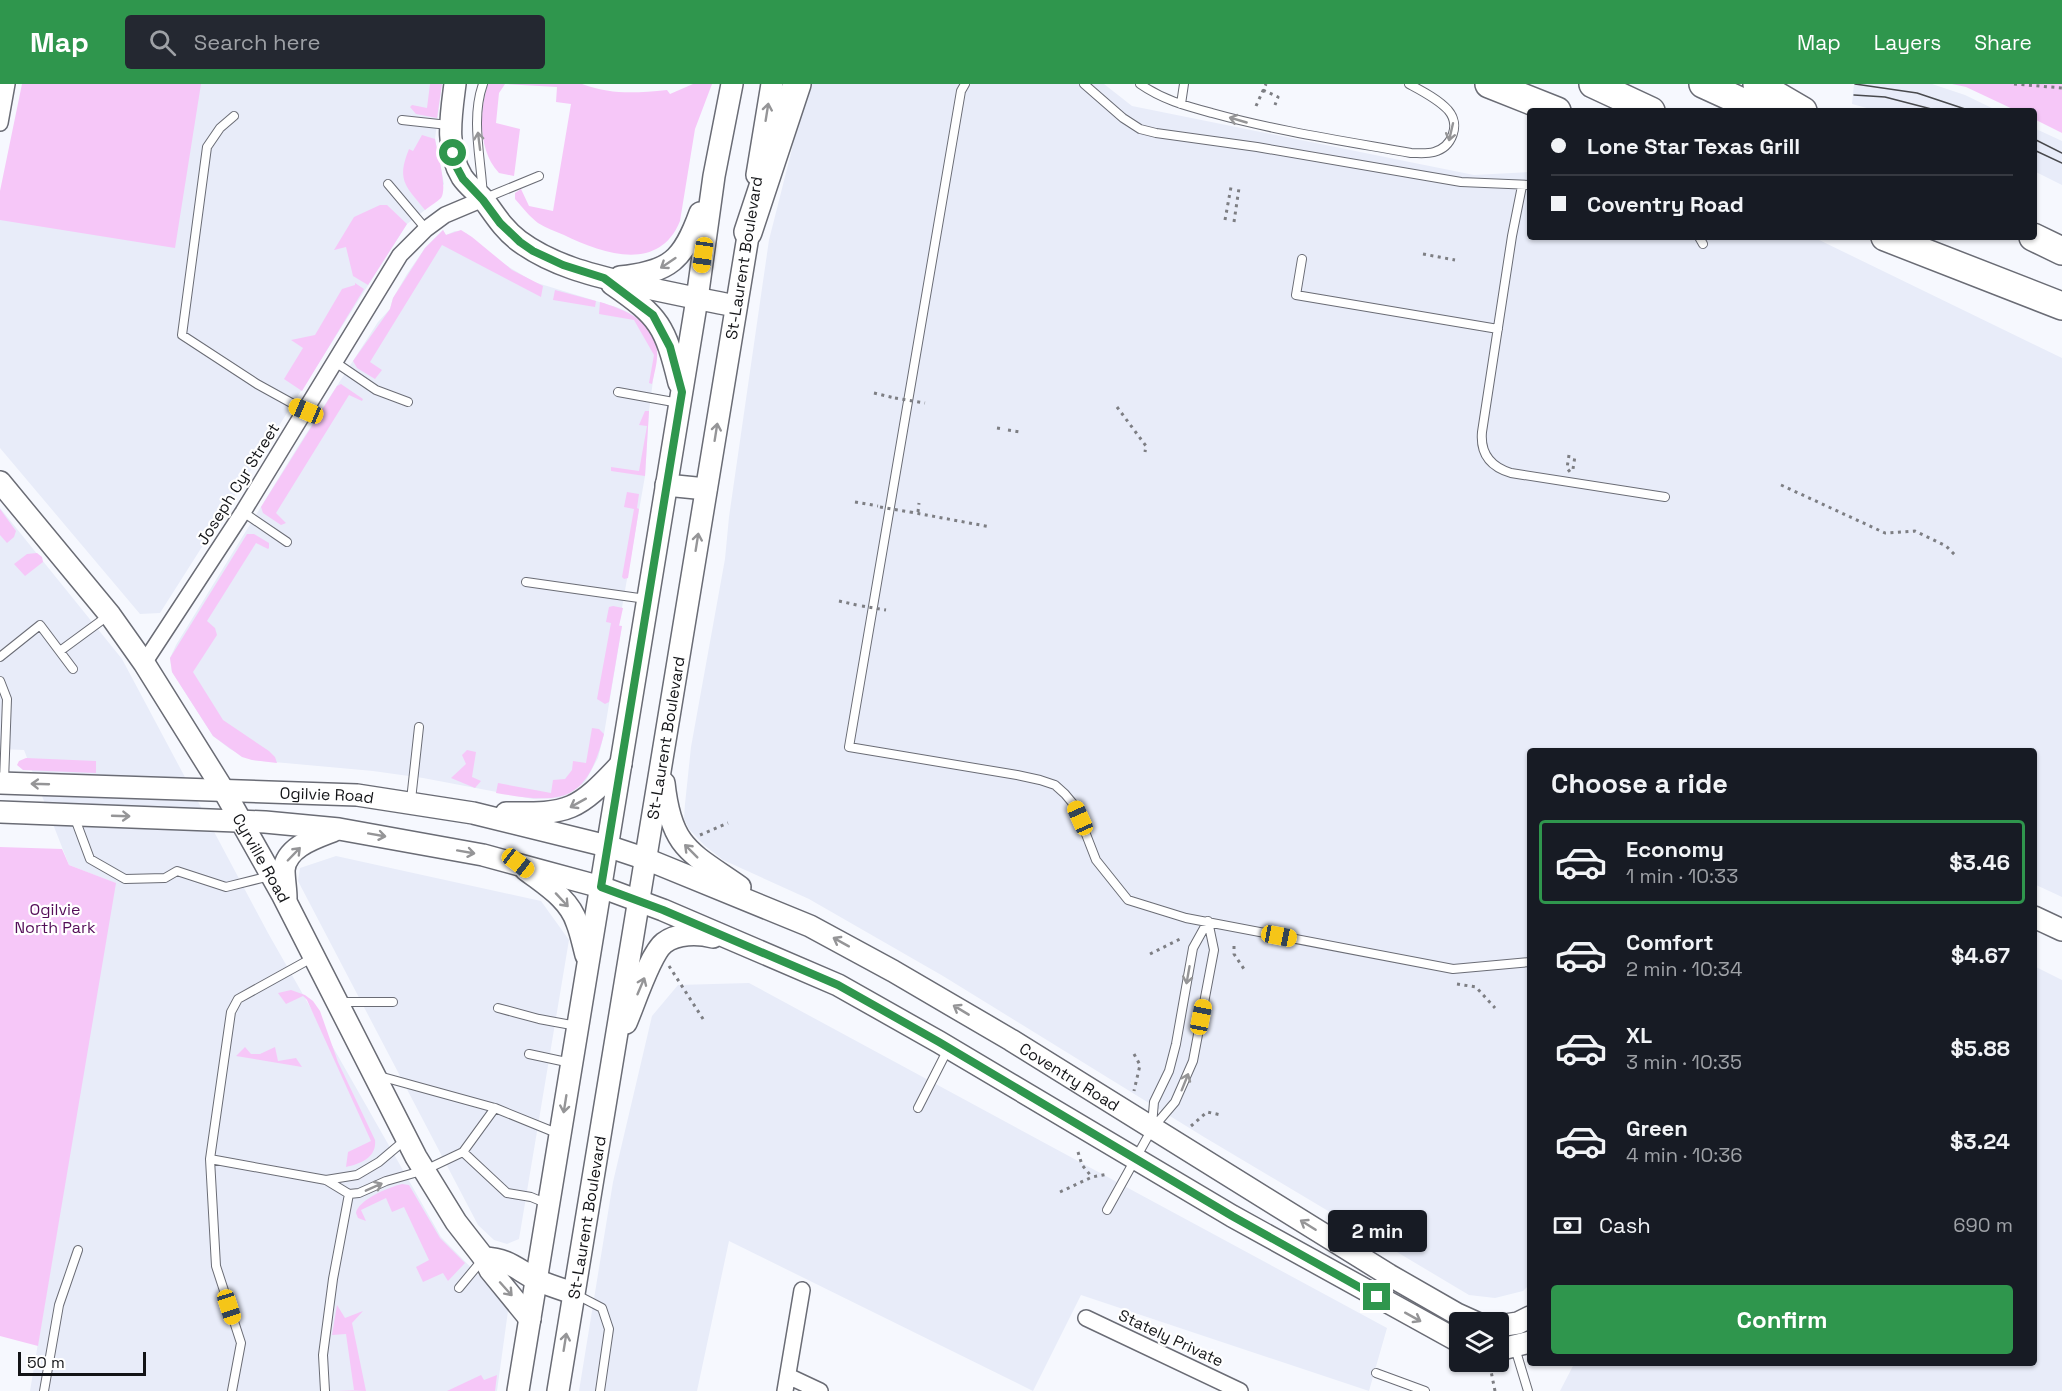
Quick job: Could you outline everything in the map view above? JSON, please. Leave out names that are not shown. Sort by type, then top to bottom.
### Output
[{"type":"highway","points":[[748,232],[797,84]]},
{"type":"highway","points":[[1489,84],[1549,108]]},
{"type":"highway","points":[[1593,84],[1645,108]]},
{"type":"highway","points":[[1704,84],[1756,108]]},
{"type":"highway","points":[[1757,84],[1798,108]]},
{"type":"highway","points":[[2037,239],[2062,251]]},
{"type":"highway","points":[[1893,240],[2062,306]]},
{"type":"highway","points":[[1923,240],[2062,306]]},
{"type":"main road","points":[[455,84],[450,140],[456,166],[463,179],[509,232],[533,251],[563,265],[604,278],[736,306]]},
{"type":"main road","points":[[519,1391],[697,299],[714,176],[732,84]]},
{"type":"main road","name":"St-Laurent Boulevard","points":[[558,1391],[772,84]]},
{"type":"main road","points":[[604,278],[639,275],[658,270],[677,258],[691,239],[714,176]]},
{"type":"main road","points":[[604,278],[653,315],[670,347],[681,398]]},
{"type":"main road","name":"Cyrville Road","points":[[0,482],[110,615],[144,663],[224,791],[272,876],[425,1170],[456,1222],[484,1258],[490,1270],[530,1319]]},
{"type":"main road","points":[[666,485],[706,489]]},
{"type":"main road","points":[[662,759],[669,815],[678,837],[699,859],[773,909]]},
{"type":"main road","points":[[473,813],[534,814],[562,811],[590,796],[621,764]]},
{"type":"main road","name":"Ogilvie Road","points":[[2,783],[347,794],[473,813],[607,846],[646,859]]},
{"type":"main road","name":"Ogilvie Road","points":[[0,812],[241,821],[339,829],[518,863],[601,887],[638,901]]},
{"type":"main road","points":[[286,904],[284,868],[288,856],[309,840],[339,829]]},
{"type":"main road","name":"Coventry Road","points":[[646,859],[773,909],[837,940],[934,994],[1152,1130],[1454,1312]]},
{"type":"main road","points":[[518,863],[557,894],[571,909],[577,922],[588,963]]},
{"type":"main road","points":[[638,901],[838,985],[949,1048],[1242,1222],[1449,1336]]},
{"type":"main road","points":[[2037,918],[2062,930]]},
{"type":"main road","points":[[611,1059],[655,954],[664,943],[679,936],[704,934],[772,956]]},
{"type":"main road","points":[[484,1258],[500,1258],[537,1280],[573,1293]]},
{"type":"main road","points":[[1509,1324],[1527,1318]]},
{"type":"street","points":[[0,123],[7,84]]},
{"type":"street","name":"Joseph Cyr Street","points":[[144,663],[243,512],[400,255],[426,229],[445,215],[483,200]]},
{"type":"street","points":[[802,1290],[787,1384],[820,1391]]},
{"type":"street","name":"Stately Private","points":[[1086,1318],[1240,1391]]},
{"type":"lane","points":[[483,84],[477,125],[483,200],[539,176]]},
{"type":"lane","points":[[972,84],[962,86],[849,747],[1024,777],[1055,785],[1075,806],[1096,860],[1128,900],[1186,918],[1453,969],[1527,962]]},
{"type":"lane","points":[[1084,84],[1123,118],[1140,129],[1156,133],[1257,147],[1461,182],[1526,185],[1498,329],[1481,439],[1482,448],[1488,459],[1499,469],[1511,473],[1665,497]]},
{"type":"lane","points":[[1140,84],[1157,96],[1270,129],[1411,153],[1436,152],[1451,140],[1454,122],[1450,112],[1436,100],[1409,84]]},
{"type":"lane","points":[[1181,104],[1184,84]]},
{"type":"lane","points":[[234,116],[220,128],[207,147],[182,335],[257,384],[306,411]]},
{"type":"lane","points":[[402,120],[450,125]]},
{"type":"lane","points":[[388,184],[426,229]]},
{"type":"lane","points":[[1302,260],[1296,295],[1498,329]]},
{"type":"lane","points":[[335,362],[376,390],[408,402]]},
{"type":"lane","points":[[618,392],[681,398]]},
{"type":"lane","points":[[243,512],[287,542]]},
{"type":"lane","points":[[526,582],[648,600]]},
{"type":"lane","points":[[60,651],[110,615]]},
{"type":"lane","points":[[0,657],[40,625],[73,669]]},
{"type":"lane","points":[[0,681],[6,699],[2,783]]},
{"type":"lane","points":[[411,803],[419,727]]},
{"type":"lane","points":[[74,814],[90,859],[125,879],[165,878],[177,871],[226,887],[272,876]]},
{"type":"lane","points":[[1107,1210],[1152,1130],[1175,1102],[1193,1061],[1214,950],[1208,921]]},
{"type":"lane","points":[[1152,1130],[1154,1102],[1168,1071],[1176,1044],[1193,948],[1208,921]]},
{"type":"lane","points":[[232,1391],[241,1343],[216,1266],[210,1159],[231,1012],[238,999],[314,958]]},
{"type":"lane","points":[[336,1002],[393,1002]]},
{"type":"lane","points":[[498,1008],[578,1026]]},
{"type":"lane","points":[[918,1108],[949,1048]]},
{"type":"lane","points":[[529,1054],[572,1063]]},
{"type":"lane","points":[[374,1075],[495,1108],[560,1135]]},
{"type":"lane","points":[[326,1180],[349,1194],[359,1193],[386,1181],[425,1170],[462,1152],[495,1108]]},
{"type":"lane","points":[[210,1159],[326,1180],[357,1175],[380,1162],[407,1139]]},
{"type":"lane","points":[[462,1152],[507,1193],[531,1197],[549,1204]]},
{"type":"lane","points":[[325,1391],[323,1355],[333,1279],[349,1194]]},
{"type":"lane","points":[[44,1391],[59,1305],[78,1250]]},
{"type":"lane","points":[[459,1288],[484,1258]]},
{"type":"lane","points":[[573,1293],[602,1308],[609,1329],[600,1391]]},
{"type":"lane","points":[[1509,1353],[1528,1391]]},
{"type":"lane","points":[[1376,1373],[1425,1391]]},
{"type":"path","points":[[1256,106],[1266,84]]},
{"type":"path","points":[[2014,84],[2062,87]]},
{"type":"path","points":[[1263,90],[1278,97],[1275,105]]},
{"type":"path","points":[[1225,220],[1231,187]]},
{"type":"path","points":[[1234,222],[1239,188]]},
{"type":"path","points":[[1423,254],[1455,260]]},
{"type":"path","points":[[874,393],[925,403]]},
{"type":"path","points":[[1117,407],[1146,446],[1145,452]]},
{"type":"path","points":[[997,428],[1003,429]]},
{"type":"path","points":[[1008,430],[1020,432]]},
{"type":"path","points":[[1569,455],[1568,470],[1573,469],[1575,456]]},
{"type":"path","points":[[1781,485],[1885,533],[1915,531],[1946,546],[1956,556]]},
{"type":"path","points":[[855,502],[991,527]]},
{"type":"path","points":[[916,513],[919,503],[918,512],[953,519]]},
{"type":"path","points":[[839,601],[886,610]]},
{"type":"path","points":[[698,836],[728,823]]},
{"type":"path","points":[[1150,954],[1182,938]]},
{"type":"path","points":[[1234,946],[1234,954],[1246,972]]},
{"type":"path","points":[[665,960],[705,1022]]},
{"type":"path","points":[[1457,984],[1476,987],[1495,1008]]},
{"type":"path","points":[[1134,1054],[1140,1065],[1134,1091]]},
{"type":"path","points":[[1191,1126],[1207,1112],[1221,1115]]},
{"type":"path","points":[[1078,1152],[1082,1165],[1092,1177]]},
{"type":"path","points":[[1060,1192],[1092,1177],[1108,1174]]},
{"type":"path","points":[[1494,1391],[1501,1372]]},
{"type":"shaded area","points":[[201,84],[442,84],[435,139],[444,184],[425,210],[407,224],[160,613],[140,614],[0,448],[0,220]]},
{"type":"shaded area","points":[[804,84],[1104,84],[1132,106],[1474,175],[1527,172],[1527,240],[1819,240],[2062,358],[2062,897],[2037,885],[2037,748],[1527,748],[1527,1287],[1523,1291],[1495,1298],[1469,1295],[1204,1137],[943,976],[809,899],[723,860],[689,829],[684,819],[685,804],[691,747],[725,559],[769,240],[792,149]]},
{"type":"shaded area","points":[[1854,84],[1932,84],[1965,95],[1992,108],[1867,108],[1852,104]]},
{"type":"shaded area","points":[[2037,129],[2062,141],[2062,185],[2037,172]]},
{"type":"shaded area","points":[[443,230],[446,235],[455,231],[466,233],[499,261],[534,282],[632,314],[651,333],[657,350],[649,411],[645,476],[619,625],[622,626],[604,734],[598,758],[585,782],[560,798],[533,799],[373,771],[252,760],[230,749],[213,736],[172,672],[170,658],[176,645],[297,448],[378,322],[390,309],[393,298],[407,274],[425,248]]},
{"type":"shaded area","points":[[0,508],[122,659],[268,933],[441,1237],[500,1297],[508,1311],[497,1391],[30,1391],[115,883],[69,865],[24,750],[0,749]]},
{"type":"shaded area","points":[[336,856],[541,901],[569,940],[519,1239],[507,1244],[494,1240],[478,1225],[298,881],[300,868]]},
{"type":"shaded area","points":[[2037,968],[2062,980],[2062,1391],[1560,1391],[1573,1366],[2037,1366]]},
{"type":"shaded area","points":[[749,983],[1387,1328],[1369,1391],[1081,1295],[1033,1391],[729,1241],[697,1391],[579,1391],[613,1182],[652,1016],[678,985]]},
{"type":"green space","points":[[22,84],[201,84],[175,248],[0,220],[0,191]]},
{"type":"green space","points":[[430,84],[442,84],[437,118],[416,114],[410,107],[412,105],[427,108]]},
{"type":"green space","points":[[488,84],[505,84],[499,93],[496,123],[520,129],[514,176],[499,173],[487,154],[482,119]]},
{"type":"green space","points":[[505,84],[582,84],[614,92],[667,90],[670,94],[693,84],[712,84],[695,129],[680,221],[671,237],[658,248],[644,253],[629,255],[612,253],[579,242],[532,218],[515,199],[515,193],[521,189],[529,206],[553,211],[571,104],[556,102],[557,87]]},
{"type":"green space","points":[[1952,84],[2062,84],[2062,133],[2037,120],[2037,108],[2011,108],[1966,87]]},
{"type":"green space","points":[[422,135],[435,139],[443,186],[441,198],[425,210],[408,189],[403,176],[409,149],[413,151]]},
{"type":"green space","points":[[380,205],[387,205],[407,224],[368,285],[353,276],[346,247],[334,250],[354,217]]},
{"type":"green space","points":[[443,230],[446,235],[461,230],[472,237],[512,270],[543,286],[541,297],[442,245],[370,362],[382,370],[375,379],[357,368],[353,361],[390,309],[393,298],[425,248]]},
{"type":"green space","points":[[355,283],[364,289],[302,391],[284,379],[303,348],[291,340],[315,335],[342,289],[355,285]]},
{"type":"green space","points":[[555,290],[596,301],[595,307],[553,300]]},
{"type":"green space","points":[[600,302],[637,318],[651,332],[657,355],[652,384],[649,383],[654,355],[634,320],[599,314]]},
{"type":"green space","points":[[341,384],[363,399],[362,401],[349,395],[276,513],[286,523],[281,525],[263,513],[261,507],[337,386]]},
{"type":"green space","points":[[645,411],[649,411],[645,476],[611,471],[611,467],[639,471],[647,426],[639,425]]},
{"type":"green space","points":[[627,492],[639,494],[637,508],[639,509],[628,578],[624,579],[622,577],[634,509],[624,507]]},
{"type":"green space","points":[[0,509],[16,531],[14,537],[7,543],[0,535]]},
{"type":"green space","points":[[247,534],[254,534],[269,543],[269,548],[256,543],[207,621],[215,628],[217,635],[193,672],[223,720],[269,751],[277,763],[242,757],[213,736],[172,672],[170,658]]},
{"type":"green space","points":[[37,553],[42,557],[43,562],[25,576],[14,564],[27,554]]},
{"type":"green space","points":[[609,607],[623,608],[619,626],[622,626],[609,702],[605,704],[597,699],[611,623],[606,622]]},
{"type":"green space","points":[[592,728],[599,729],[604,734],[597,757],[589,774],[568,794],[554,798],[538,798],[496,793],[498,783],[551,793],[553,780],[565,779],[572,770],[573,761],[586,763]]},
{"type":"green space","points":[[467,750],[476,752],[472,777],[481,781],[475,788],[451,778],[466,764],[462,755]]},
{"type":"green space","points":[[26,758],[96,761],[96,773],[23,770],[17,765],[19,761]]},
{"type":"green space","name":"Ogilvie North Park","points":[[0,847],[62,849],[69,865],[116,883],[38,1346],[0,1336]]},
{"type":"green space","points":[[291,990],[305,995],[320,1011],[338,1062],[375,1140],[371,1155],[357,1164],[346,1167],[348,1152],[371,1141],[307,1000],[303,996],[286,1004],[278,993]]},
{"type":"green space","points":[[245,1047],[251,1054],[260,1054],[275,1047],[278,1061],[296,1058],[302,1067],[236,1056]]},
{"type":"green space","points":[[402,1184],[409,1185],[440,1238],[465,1263],[448,1281],[443,1273],[423,1282],[416,1267],[429,1260],[404,1207],[392,1212],[386,1198],[361,1210],[366,1221],[358,1218],[356,1213],[362,1203],[382,1191]]},
{"type":"green space","points":[[337,1305],[345,1318],[363,1311],[352,1323],[366,1391],[337,1390],[354,1390],[346,1334],[332,1335]]},
{"type":"green space","points":[[481,1375],[484,1380],[497,1375],[495,1391],[447,1391]]},
{"type":"tram line","points":[[1855,84],[1917,93],[1962,108]]},
{"type":"tram line","points":[[1854,95],[1885,97],[1927,108]]},
{"type":"tram line","points":[[2037,140],[2062,153]]},
{"type":"tram line","points":[[2037,151],[2062,163]]},
{"type":"route","points":[[453,153],[456,166],[463,179],[500,223],[520,242],[533,251],[563,265],[604,278],[653,315],[670,347],[682,392],[601,887],[663,910],[838,985],[939,1042],[1232,1216],[1377,1297]]}]
